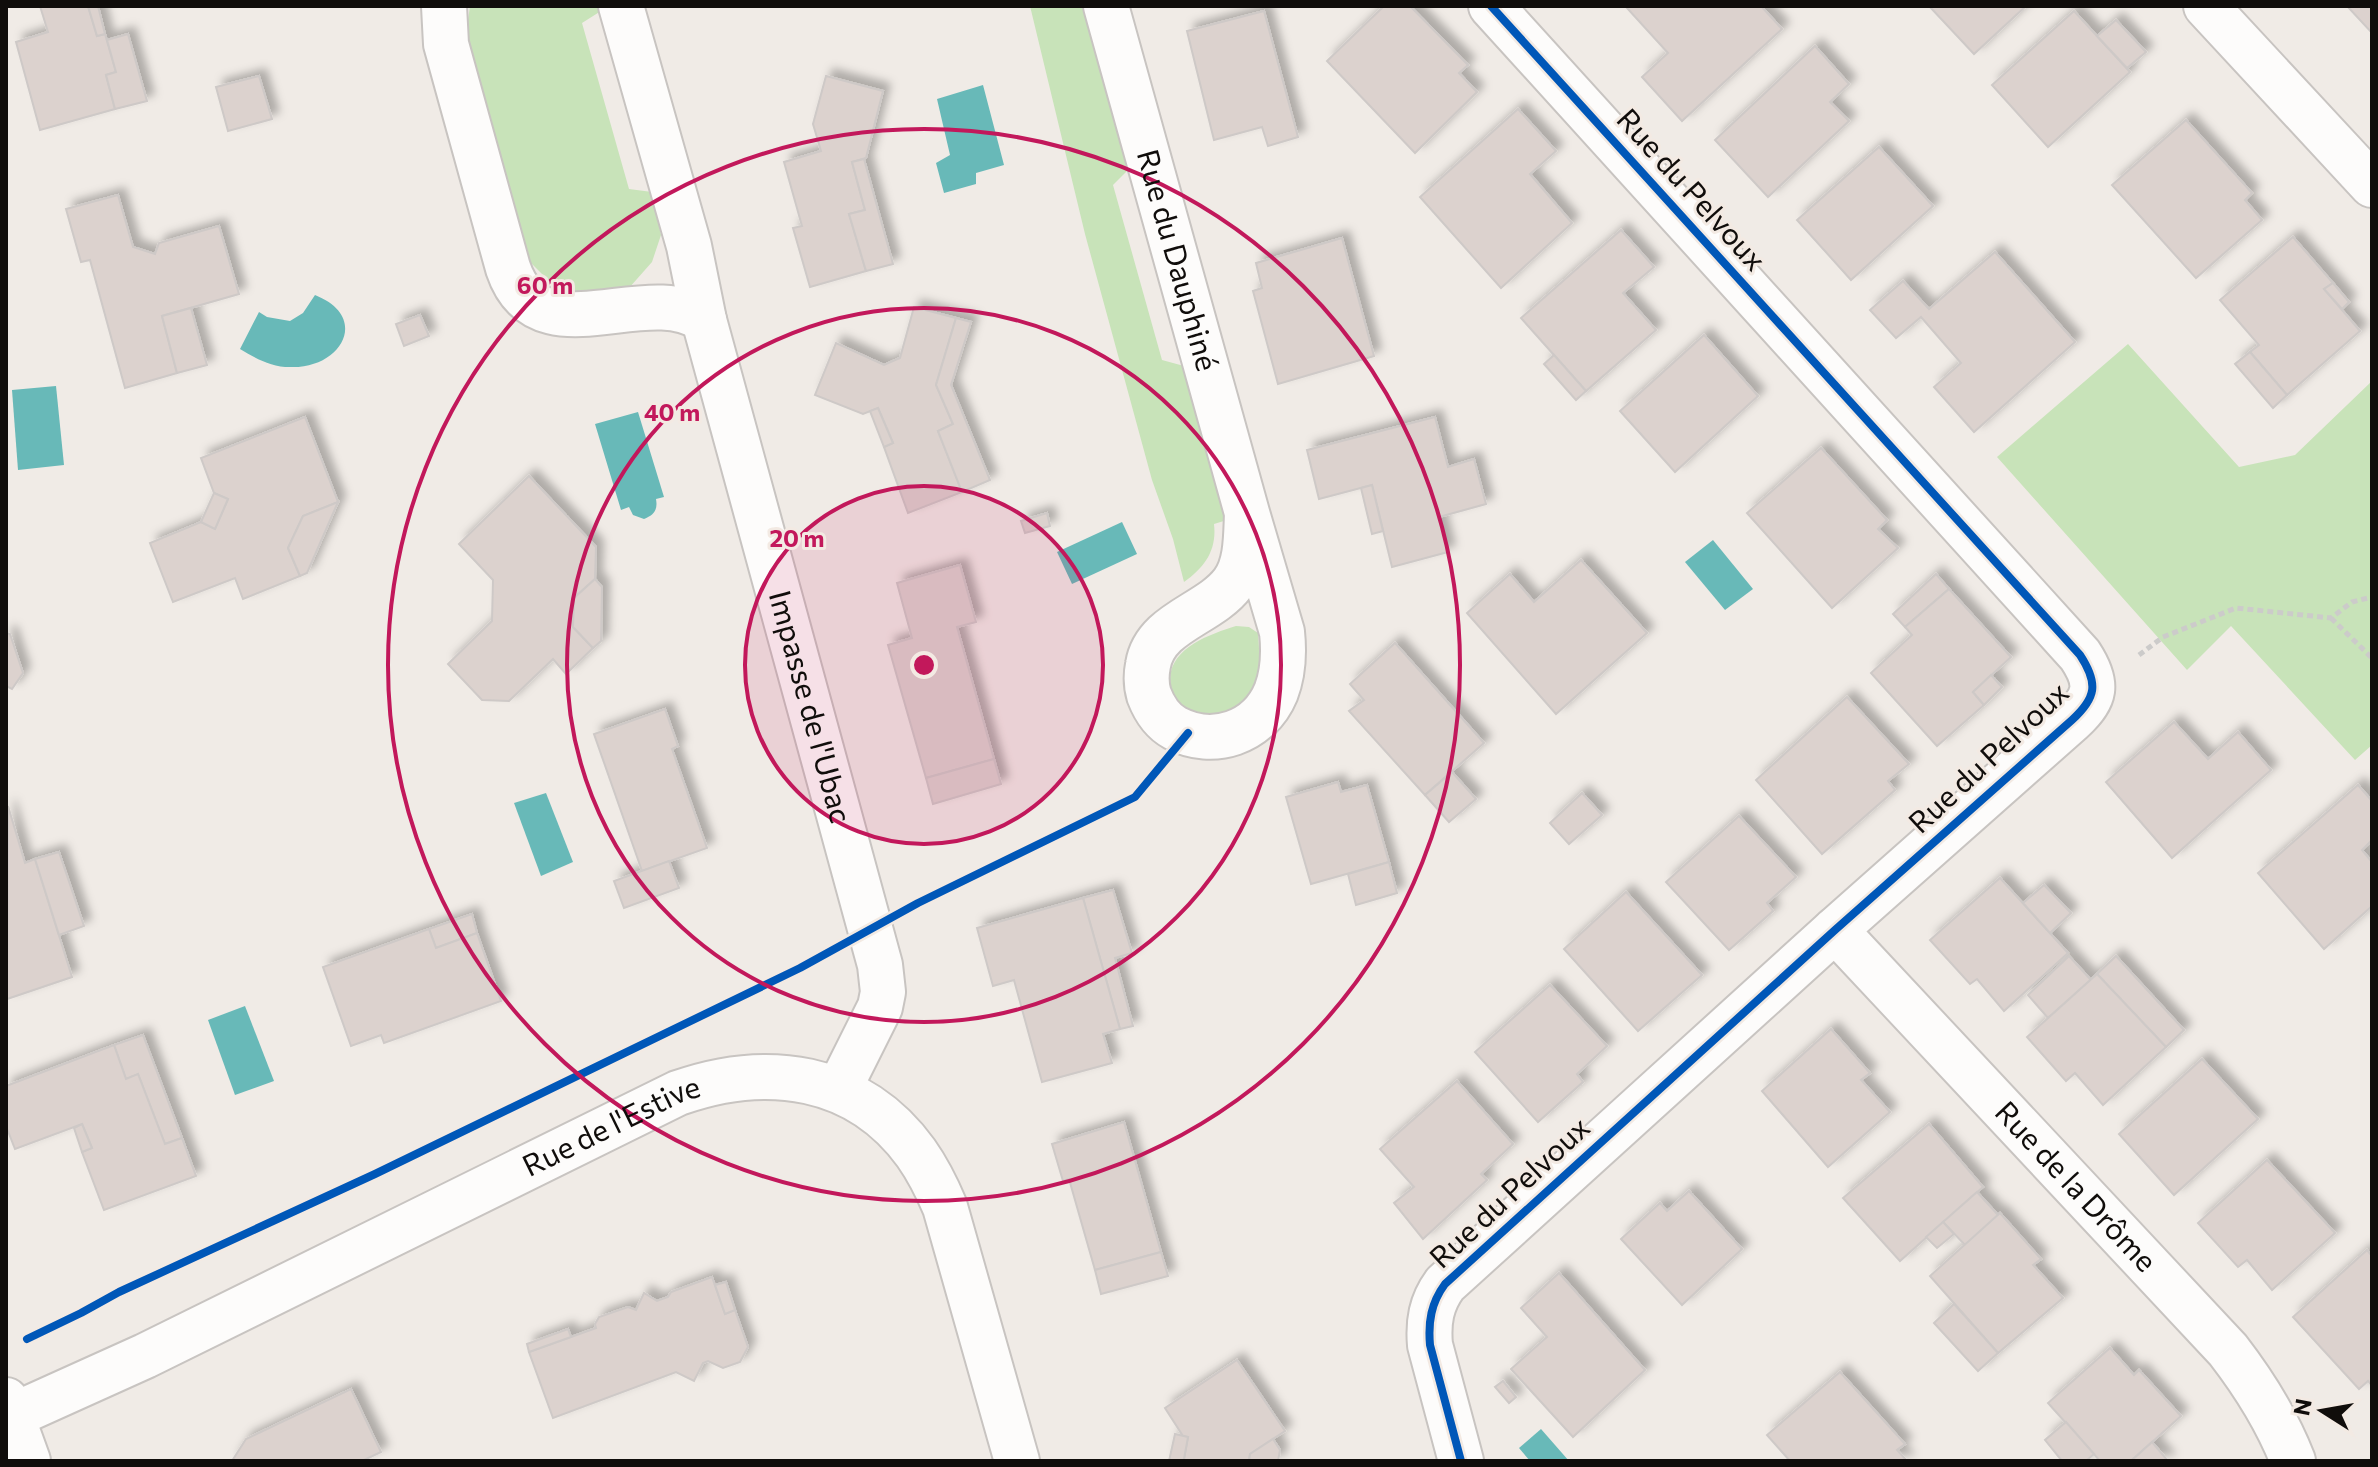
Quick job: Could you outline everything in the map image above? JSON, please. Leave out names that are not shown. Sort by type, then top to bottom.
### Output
[{"type":"street","points":[[444,6],[446,44],[508,268],[521,293],[541,308],[565,314],[596,315],[663,307],[686,310],[704,320]]},
{"type":"street","name":"Impasse de l'Ubac","points":[[621,6],[689,246],[704,320],[880,965],[883,992],[880,1007],[839,1089]]},
{"type":"street","name":"Rue du Dauphiné","points":[[1106,6],[1282,632],[1284,647],[1276,693],[1248,727],[1217,738],[1201,737],[1170,725],[1154,706],[1146,678],[1150,655],[1165,632],[1210,604],[1233,582],[1243,561],[1247,513]]},
{"type":"street","name":"Rue du Pelvoux","points":[[1461,1461],[1430,1345],[1430,1319],[1436,1296],[1452,1276],[2082,711],[2094,689],[2088,667],[2080,655],[1491,6]]},
{"type":"street","points":[[2206,6],[2372,185]]},
{"type":"street","name":"Rue de la Drôme","points":[[1835,930],[2228,1350],[2267,1405],[2293,1461]]},
{"type":"street","name":"Rue de l'Estive","points":[[9,1408],[145,1356],[678,1093],[708,1083],[763,1076],[790,1078],[839,1089],[896,1129],[915,1151],[945,1207],[1017,1461]]},
{"type":"street","points":[[9,1408],[28,1461]]},
{"type":"path","points":[[2331,618],[2352,602],[2372,597]]},
{"type":"path","points":[[2094,689],[2163,637],[2236,608],[2331,618],[2372,658]]},
{"type":"green space","points":[[470,6],[599,6],[601,11],[582,23],[629,189],[652,192],[661,235],[652,262],[629,288],[574,296],[550,282],[530,262],[470,47],[467,27]]},
{"type":"green space","points":[[1030,6],[1084,6],[1129,169],[1113,185],[1162,360],[1184,366],[1227,520],[1214,524],[1214,542],[1208,557],[1184,582],[1152,480],[1085,234]]},
{"type":"green space","points":[[2128,344],[2239,467],[2295,455],[2372,381],[2372,745],[2355,760],[2231,626],[2187,670],[1997,457]]},
{"type":"green space","points":[[1236,626],[1249,627],[1258,633],[1258,672],[1253,686],[1230,713],[1214,719],[1196,716],[1173,698],[1172,668],[1177,658],[1194,644]]},
{"type":"water","points":[[983,85],[1004,165],[976,173],[976,184],[944,193],[936,163],[950,155],[937,99]]},
{"type":"water","points":[[315,295],[332,304],[342,316],[345,327],[343,339],[325,359],[310,365],[286,367],[265,362],[240,349],[259,312],[267,317],[290,321],[303,313]]},
{"type":"water","points":[[56,386],[64,465],[18,470],[12,390]]},
{"type":"water","points":[[638,412],[664,497],[656,499],[654,512],[644,519],[633,515],[629,507],[621,510],[595,424]]},
{"type":"water","points":[[1122,522],[1137,554],[1072,584],[1057,552]]},
{"type":"water","points":[[1713,540],[1753,589],[1725,610],[1685,562]]},
{"type":"water","points":[[546,793],[573,862],[541,876],[514,803]]},
{"type":"water","points":[[245,1006],[274,1081],[235,1095],[208,1020]]},
{"type":"water","points":[[1541,1429],[1569,1461],[1530,1461],[1519,1448]]},
{"type":"building","points":[[40,6],[88,6],[97,36],[105,34],[116,72],[106,75],[115,109],[40,130],[16,42],[48,32]]},
{"type":"building","points":[[88,6],[98,6],[105,34],[97,36]]},
{"type":"building","points":[[1384,6],[1410,6],[1468,65],[1459,73],[1477,92],[1415,153],[1327,61]]},
{"type":"building","points":[[1761,6],[1782,29],[1682,121],[1642,77],[1668,53],[1627,8]]},
{"type":"building","points":[[1929,6],[2026,6],[1974,54]]},
{"type":"building","points":[[2347,6],[2372,6],[2372,33]]},
{"type":"building","points":[[1264,11],[1298,137],[1268,146],[1262,127],[1214,140],[1187,31]]},
{"type":"building","points":[[2074,11],[2130,72],[2048,147],[1992,85]]},
{"type":"building","points":[[2116,20],[2146,52],[2127,68],[2097,36]]},
{"type":"building","points":[[128,34],[147,101],[115,109],[106,75],[116,72],[107,40]]},
{"type":"building","points":[[1815,46],[1849,84],[1830,102],[1849,121],[1768,197],[1715,140]]},
{"type":"building","points":[[259,76],[272,119],[228,131],[216,87]]},
{"type":"building","points":[[826,76],[883,91],[866,158],[852,162],[865,210],[849,214],[866,271],[810,287],[793,228],[802,226],[784,162],[821,151],[813,124]]},
{"type":"building","points":[[1518,109],[1556,151],[1530,174],[1572,223],[1501,288],[1420,197]]},
{"type":"building","points":[[2186,120],[2252,193],[2245,200],[2262,220],[2196,278],[2112,185]]},
{"type":"building","points":[[1879,147],[1933,206],[1851,280],[1797,220]]},
{"type":"building","points":[[864,159],[893,264],[866,271],[849,214],[865,210],[852,162]]},
{"type":"building","points":[[118,195],[133,247],[155,254],[159,243],[219,226],[239,294],[162,316],[177,373],[125,388],[90,260],[81,262],[66,209]]},
{"type":"building","points":[[1621,230],[1654,267],[1623,293],[1656,330],[1586,391],[1521,318]]},
{"type":"building","points":[[2293,237],[2333,283],[2324,289],[2360,331],[2287,395],[2250,352],[2259,345],[2220,300]]},
{"type":"building","points":[[1342,238],[1374,356],[1278,384],[1253,291],[1262,288],[1256,263]]},
{"type":"building","points":[[1995,252],[2075,342],[1974,432],[1934,387],[1961,363],[1921,317],[1896,338],[1870,310],[1903,281],[1929,309]]},
{"type":"building","points":[[2333,283],[2349,302],[2342,309],[2324,289]]},
{"type":"building","points":[[914,307],[956,318],[936,385],[953,424],[938,431],[962,492],[908,513],[884,447],[893,443],[878,408],[863,414],[815,395],[836,343],[884,365],[900,358]]},
{"type":"building","points":[[191,308],[207,365],[177,373],[162,316]]},
{"type":"building","points":[[420,315],[429,336],[404,346],[396,324]]},
{"type":"building","points":[[956,318],[971,322],[951,385],[990,480],[962,492],[938,431],[953,424],[936,385]]},
{"type":"building","points":[[1704,335],[1758,396],[1675,472],[1620,411]]},
{"type":"building","points":[[2250,352],[2287,395],[2273,408],[2235,364]]},
{"type":"building","points":[[1554,355],[1586,391],[1576,400],[1544,364]]},
{"type":"building","points":[[878,408],[893,443],[884,447],[870,411]]},
{"type":"building","points":[[305,417],[338,502],[303,516],[288,548],[300,576],[243,599],[235,578],[173,602],[150,543],[201,522],[215,529],[228,499],[214,493],[201,458]]},
{"type":"building","points":[[1435,417],[1448,467],[1474,459],[1486,504],[1439,517],[1448,552],[1392,567],[1372,485],[1319,499],[1307,450]]},
{"type":"building","points":[[1821,448],[1887,520],[1878,529],[1898,548],[1832,608],[1747,513]]},
{"type":"building","points":[[529,476],[596,547],[595,579],[574,598],[573,627],[593,648],[566,674],[553,659],[509,701],[482,700],[448,664],[492,621],[493,580],[459,544]]},
{"type":"building","points":[[1372,485],[1383,531],[1372,534],[1361,488]]},
{"type":"building","points":[[214,493],[228,499],[215,529],[201,522]]},
{"type":"building","points":[[338,502],[307,573],[300,576],[288,548],[303,516]]},
{"type":"building","points":[[1047,513],[1050,526],[1025,533],[1021,521]]},
{"type":"building","points":[[1581,560],[1647,633],[1556,714],[1467,613],[1510,574],[1534,602]]},
{"type":"building","points":[[960,565],[976,622],[957,627],[994,759],[926,778],[888,645],[912,638],[897,583]]},
{"type":"building","points":[[1936,574],[1949,589],[1905,627],[1893,614]]},
{"type":"building","points":[[595,579],[602,587],[601,641],[593,648],[573,627],[574,598]]},
{"type":"building","points":[[1949,589],[2011,657],[1973,692],[1984,705],[1937,746],[1871,673],[1912,635],[1905,627]]},
{"type":"building","points":[[6,633],[10,634],[23,673],[12,689],[6,686]]},
{"type":"building","points":[[1395,643],[1484,743],[1425,795],[1349,711],[1364,700],[1350,684]]},
{"type":"building","points":[[1991,675],[2002,687],[1984,705],[1973,692]]},
{"type":"building","points":[[1847,697],[1909,764],[1888,781],[1895,790],[1822,854],[1756,780]]},
{"type":"building","points":[[665,709],[678,746],[672,749],[707,848],[642,871],[594,734]]},
{"type":"building","points":[[2174,722],[2208,759],[2238,732],[2271,770],[2172,858],[2106,782]]},
{"type":"building","points":[[994,759],[1001,784],[933,804],[926,778]]},
{"type":"building","points":[[1452,772],[1476,799],[1449,822],[1425,795]]},
{"type":"building","points":[[1338,782],[1341,792],[1367,785],[1389,862],[1311,884],[1286,797]]},
{"type":"building","points":[[2358,785],[2372,801],[2372,840],[2362,850],[2372,862],[2372,906],[2324,949],[2258,873]]},
{"type":"building","points":[[1582,793],[1602,815],[1569,844],[1550,823]]},
{"type":"building","points":[[8,806],[25,863],[35,859],[72,977],[7,999]]},
{"type":"building","points":[[1739,816],[1796,877],[1767,903],[1773,911],[1729,950],[1666,882]]},
{"type":"building","points":[[59,852],[84,926],[59,935],[35,859]]},
{"type":"building","points":[[669,861],[679,888],[624,908],[614,881]]},
{"type":"building","points":[[1389,862],[1397,893],[1356,905],[1348,874]]},
{"type":"building","points":[[2000,878],[2068,953],[2004,1011],[1977,979],[1970,984],[1930,940]]},
{"type":"building","points":[[2044,885],[2071,913],[2050,933],[2023,903]]},
{"type":"building","points":[[1113,890],[1132,953],[1115,958],[1133,1026],[1120,1029],[1083,898]]},
{"type":"building","points":[[1626,892],[1702,975],[1638,1031],[1564,949]]},
{"type":"building","points":[[1083,898],[1120,1029],[1103,1034],[1112,1063],[1042,1082],[1014,980],[993,986],[977,928]]},
{"type":"building","points":[[472,914],[477,933],[436,948],[429,929]]},
{"type":"building","points":[[429,929],[436,948],[477,933],[501,1001],[384,1043],[381,1035],[351,1046],[323,967]]},
{"type":"building","points":[[2069,956],[2091,980],[2048,1018],[2028,995]]},
{"type":"building","points":[[2116,956],[2184,1030],[2166,1047],[2097,974]]},
{"type":"building","points":[[2097,974],[2166,1047],[2103,1105],[2075,1073],[2066,1081],[2027,1037]]},
{"type":"building","points":[[1550,985],[1607,1046],[1577,1074],[1583,1082],[1538,1122],[1475,1052]]},
{"type":"building","points":[[1831,1029],[1870,1073],[1861,1080],[1890,1112],[1828,1167],[1762,1091]]},
{"type":"building","points":[[143,1035],[182,1138],[165,1144],[138,1074],[126,1079],[114,1045]]},
{"type":"building","points":[[114,1045],[126,1079],[138,1074],[165,1144],[182,1138],[196,1176],[104,1210],[82,1152],[92,1148],[82,1124],[15,1149],[6,1126],[6,1086]]},
{"type":"building","points":[[2202,1059],[2258,1119],[2174,1195],[2119,1134]]},
{"type":"building","points":[[1457,1081],[1513,1144],[1481,1174],[1487,1180],[1423,1239],[1394,1203],[1414,1187],[1380,1149]]},
{"type":"building","points":[[1124,1122],[1161,1252],[1095,1270],[1069,1179],[1063,1181],[1052,1144]]},
{"type":"building","points":[[82,1124],[92,1148],[82,1152],[74,1128]]},
{"type":"building","points":[[1929,1124],[1983,1187],[1900,1261],[1843,1198]]},
{"type":"building","points":[[2267,1160],[2335,1233],[2272,1290],[2247,1260],[2238,1267],[2198,1223]]},
{"type":"building","points":[[1689,1191],[1742,1249],[1682,1305],[1621,1239],[1660,1203],[1667,1211]]},
{"type":"building","points":[[1977,1192],[1999,1216],[1965,1245],[1943,1222]]},
{"type":"building","points":[[2000,1213],[2041,1259],[2033,1265],[2063,1298],[1998,1353],[1930,1276]]},
{"type":"building","points":[[1943,1222],[1954,1234],[1937,1248],[1926,1237]]},
{"type":"building","points":[[2367,1250],[2372,1256],[2372,1386],[2368,1381],[2359,1389],[2293,1317]]},
{"type":"building","points":[[1161,1252],[1168,1276],[1101,1294],[1095,1270]]},
{"type":"building","points":[[1559,1273],[1645,1370],[1573,1437],[1511,1369],[1547,1337],[1521,1308]]},
{"type":"building","points":[[712,1277],[725,1314],[735,1310],[748,1347],[740,1362],[723,1368],[708,1361],[703,1363],[694,1381],[676,1372],[553,1418],[529,1352],[596,1328],[599,1317],[628,1307],[636,1310],[644,1293],[657,1301],[668,1297],[671,1292]]},
{"type":"building","points":[[726,1282],[735,1310],[725,1314],[715,1285]]},
{"type":"building","points":[[1954,1304],[1998,1353],[1978,1371],[1934,1323]]},
{"type":"building","points":[[568,1329],[571,1337],[529,1352],[527,1344]]},
{"type":"building","points":[[2110,1348],[2134,1375],[2139,1370],[2181,1416],[2131,1461],[2100,1461],[2048,1403]]},
{"type":"building","points":[[1237,1360],[1285,1431],[1250,1454],[1249,1461],[1181,1461],[1188,1437],[1183,1436],[1165,1408]]},
{"type":"building","points":[[1840,1372],[1905,1444],[1897,1450],[1907,1461],[1790,1461],[1767,1435]]},
{"type":"building","points":[[1503,1381],[1516,1397],[1509,1403],[1495,1387]]},
{"type":"building","points":[[351,1389],[381,1452],[362,1461],[232,1461],[246,1439]]},
{"type":"building","points":[[2066,1422],[2094,1454],[2086,1461],[2062,1461],[2045,1440]]},
{"type":"building","points":[[1175,1434],[1188,1437],[1184,1459],[1169,1461]]},
{"type":"building","points":[[1273,1439],[1280,1450],[1278,1461],[1249,1461],[1250,1454]]},
{"type":"building","points":[[2152,1442],[2168,1461],[2131,1461]]},
{"type":"cycle path","points":[[1461,1461],[1430,1345],[1432,1313],[1436,1298],[1445,1284],[2072,720],[2086,705],[2092,690],[2090,674],[2080,655],[1491,6]]},
{"type":"cycle path","points":[[27,1339],[119,1292],[375,1174],[800,968],[918,903],[1135,797],[1188,733]]}]
